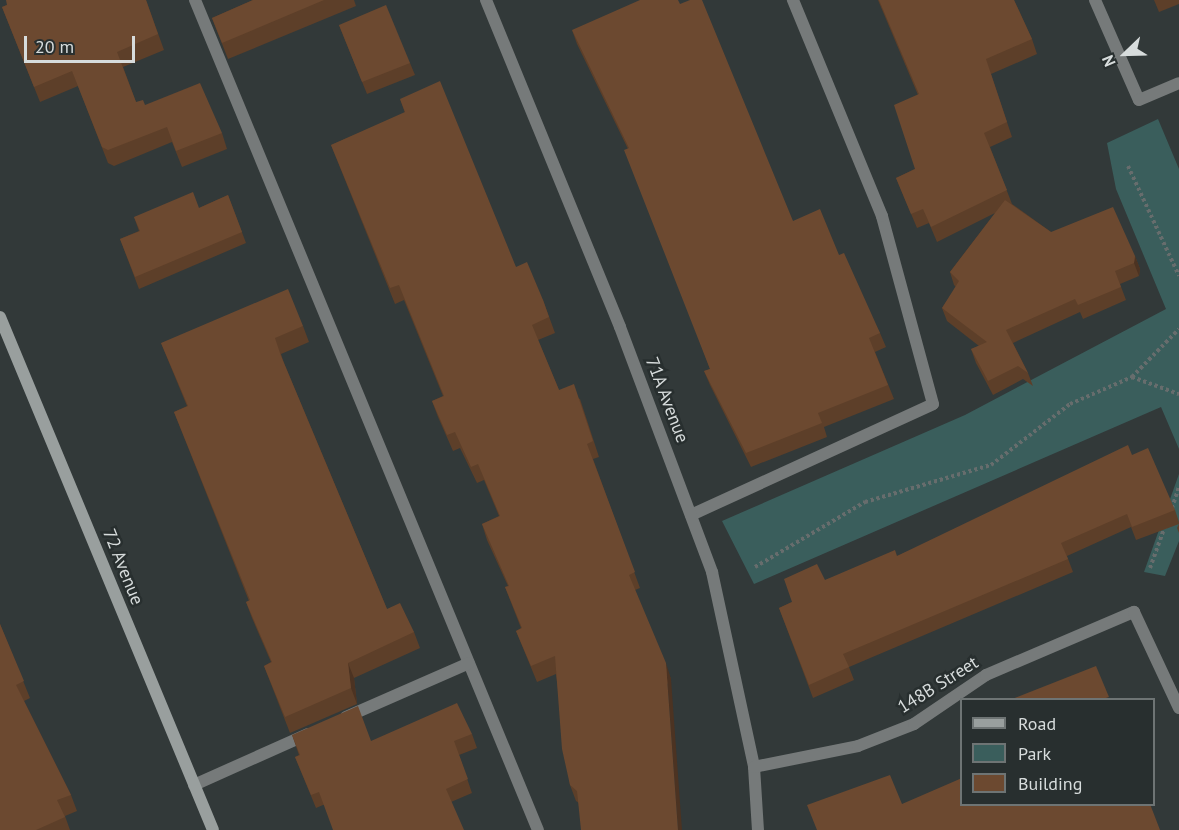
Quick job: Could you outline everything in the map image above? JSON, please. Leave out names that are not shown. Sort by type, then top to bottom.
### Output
[{"type":"main road","name":"72 Avenue","points":[[0,317],[213,830]]},
{"type":"street","points":[[195,0],[538,830]]},
{"type":"street","name":"71A Avenue","points":[[486,0],[712,572],[754,767],[758,830]]},
{"type":"street","points":[[691,514],[933,404],[882,216],[793,0]]},
{"type":"street","points":[[1095,0],[1138,100],[1179,83]]},
{"type":"street","name":"148B Street","points":[[754,767],[877,739],[914,724],[986,675],[1134,612],[1179,708]]},
{"type":"street","points":[[194,785],[469,663]]},
{"type":"path","points":[[1128,166],[1179,276]]},
{"type":"path","points":[[755,567],[865,502],[991,465],[1070,404],[1132,377],[1179,329]]},
{"type":"path","points":[[1132,377],[1179,394]]},
{"type":"path","points":[[1150,568],[1179,487]]},
{"type":"green space","points":[[1158,119],[1179,169],[1179,449],[1161,407],[754,584],[722,521],[965,415],[1166,309],[1116,189],[1107,143]]},
{"type":"green space","points":[[1179,474],[1179,541],[1165,576],[1144,572]]},
{"type":"building","points":[[6,0],[146,0],[158,34],[117,52],[136,102],[143,100],[145,105],[200,83],[222,133],[176,151],[167,127],[108,150],[102,147],[72,71],[34,87],[2,7],[7,5]]},
{"type":"building","points":[[253,0],[324,0],[222,43],[212,18]]},
{"type":"building","points":[[640,0],[678,0],[680,4],[690,0],[702,0],[793,221],[820,209],[839,255],[844,253],[880,333],[869,338],[888,385],[818,413],[822,423],[746,453],[704,371],[710,369],[624,150],[629,148],[572,30]]},
{"type":"building","points":[[879,0],[1014,0],[1032,39],[986,59],[1007,122],[984,133],[1007,190],[931,227],[923,209],[911,214],[896,178],[915,169],[894,105],[919,94]]},
{"type":"building","points":[[386,5],[410,63],[362,82],[339,25]]},
{"type":"building","points":[[440,81],[516,267],[527,262],[543,300],[549,317],[532,325],[559,390],[574,384],[593,441],[587,444],[635,572],[629,575],[666,663],[678,830],[581,830],[577,791],[570,785],[562,749],[555,656],[531,666],[516,631],[522,628],[505,587],[509,586],[482,524],[500,516],[478,464],[471,467],[455,432],[447,435],[432,401],[444,396],[399,285],[390,288],[331,145],[405,112],[400,99]]},
{"type":"building","points":[[193,192],[199,208],[228,195],[242,232],[135,277],[120,239],[140,231],[134,217]]},
{"type":"building","points":[[1005,200],[1051,232],[1113,207],[1135,256],[1134,263],[1115,271],[1121,287],[1078,305],[1075,299],[1006,330],[1028,373],[1018,366],[988,381],[971,349],[987,342],[942,308],[959,281],[950,272]]},
{"type":"building","points":[[288,289],[303,326],[275,338],[281,356],[387,609],[400,603],[414,632],[348,663],[351,688],[285,717],[264,666],[272,662],[246,602],[250,600],[174,412],[188,406],[161,343]]},
{"type":"building","points":[[1128,445],[1132,455],[1148,448],[1175,510],[1132,527],[1127,514],[1061,543],[1068,559],[843,654],[849,667],[809,685],[779,608],[792,602],[784,579],[817,564],[825,580],[895,550],[897,556]]},
{"type":"building","points":[[0,624],[24,681],[16,685],[71,795],[57,800],[65,817],[36,830],[0,830]]},
{"type":"building","points":[[1096,666],[1109,697],[1106,698],[1015,698]]},
{"type":"building","points":[[457,703],[472,734],[454,741],[468,779],[446,789],[464,830],[333,830],[319,792],[311,795],[295,757],[300,755],[292,735],[358,706],[371,741]]},
{"type":"building","points":[[890,775],[902,804],[960,779],[960,806],[1151,806],[1160,830],[817,830],[807,805]]}]
